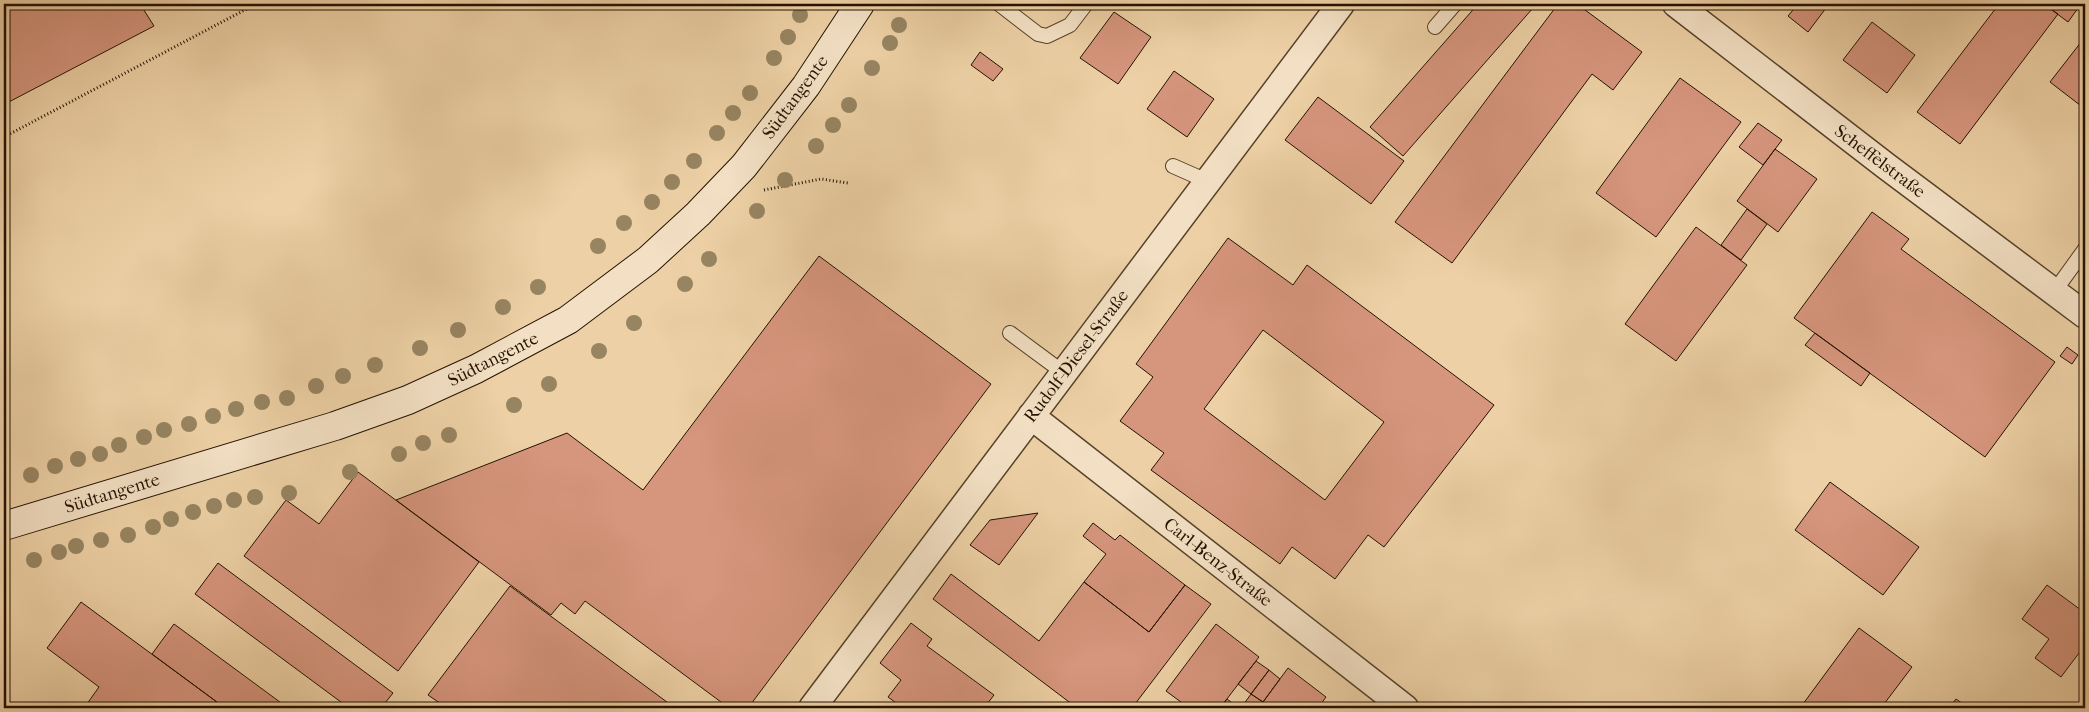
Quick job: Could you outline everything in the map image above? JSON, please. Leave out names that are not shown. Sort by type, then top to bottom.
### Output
[{"type":"main road","name":"Südtangente","points":[[4,526],[335,426],[408,400],[476,369],[568,320],[648,260],[698,214],[744,166],[806,86],[860,4]]},
{"type":"street","name":"Rudolf-Diesel-Straße","points":[[812,708],[1340,4]]},
{"type":"street","name":"Scheffelstraße","points":[[1676,4],[1886,166],[2085,315]]},
{"type":"street","name":"Carl-Benz-Straße","points":[[1031,416],[1405,708]]},
{"type":"lane","points":[[999,4],[1038,34],[1047,36],[1070,25],[1086,4]]},
{"type":"lane","points":[[1435,27],[1455,4]]},
{"type":"lane","points":[[1173,166],[1207,181]]},
{"type":"lane","points":[[2054,292],[2085,249]]},
{"type":"lane","points":[[1010,333],[1064,373]]},
{"type":"path","points":[[4,137],[256,4]]},
{"type":"path","points":[[758,191],[821,179],[848,183]]},
{"type":"building","points":[[4,4],[140,4],[154,26],[5,104]]},
{"type":"building","points":[[1478,4],[1528,4],[1533,8],[1403,156],[1370,127]]},
{"type":"building","points":[[1558,4],[1577,4],[1642,52],[1613,90],[1592,74],[1452,263],[1395,222]]},
{"type":"building","points":[[1798,4],[1829,4],[1808,32],[1788,16]]},
{"type":"building","points":[[1945,4],[1955,4],[1952,8]]},
{"type":"building","points":[[1999,4],[2044,4],[2058,14],[1960,144],[1917,112]]},
{"type":"building","points":[[2044,4],[2081,4],[2068,22]]},
{"type":"building","points":[[1114,12],[1151,37],[1118,84],[1080,58]]},
{"type":"building","points":[[1872,22],[1915,55],[1887,93],[1843,60]]},
{"type":"building","points":[[2085,37],[2085,109],[2050,82]]},
{"type":"building","points":[[980,52],[1003,69],[993,81],[971,65]]},
{"type":"building","points":[[1174,71],[1214,99],[1187,137],[1147,109]]},
{"type":"building","points":[[1680,78],[1741,122],[1656,237],[1596,193]]},
{"type":"building","points":[[1318,97],[1404,161],[1371,204],[1285,140]]},
{"type":"building","points":[[1758,123],[1782,140],[1763,165],[1739,147]]},
{"type":"building","points":[[1775,149],[1817,179],[1778,232],[1737,201]]},
{"type":"building","points":[[1747,209],[1767,224],[1741,260],[1721,245]]},
{"type":"building","points":[[1872,212],[1909,239],[1901,249],[2055,362],[1985,457],[1794,318]]},
{"type":"building","points":[[1696,227],[1747,265],[1676,361],[1625,324]]},
{"type":"building","points":[[1228,238],[1293,285],[1307,265],[1494,405],[1384,547],[1368,535],[1335,579],[1292,547],[1280,564],[1151,470],[1164,453],[1120,421],[1153,377],[1136,364]],"holes":[[[1263,330],[1384,422],[1325,500],[1204,409]]]},
{"type":"building","points":[[819,256],[991,384],[748,708],[729,708],[585,601],[575,614],[561,603],[551,615],[396,500],[567,433],[643,490]]},
{"type":"building","points":[[1815,333],[1870,373],[1861,386],[1805,345]]},
{"type":"building","points":[[2067,347],[2078,355],[2072,364],[2060,356]]},
{"type":"building","points":[[358,472],[479,562],[398,671],[244,556],[286,500],[319,524]]},
{"type":"building","points":[[1830,482],[1919,547],[1883,595],[1795,530]]},
{"type":"building","points":[[1038,513],[999,565],[970,545],[990,520]]},
{"type":"building","points":[[1093,523],[1115,540],[1120,535],[1185,585],[1149,632],[1084,582],[1106,554],[1083,536]]},
{"type":"building","points":[[218,563],[393,693],[381,708],[349,708],[195,594]]},
{"type":"building","points":[[951,574],[1039,641],[1084,582],[1149,632],[1185,585],[1211,604],[1132,708],[1077,708],[933,599]]},
{"type":"building","points":[[2047,585],[2085,613],[2085,645],[2061,677],[2035,658],[2049,639],[2022,619]]},
{"type":"building","points":[[510,586],[675,708],[523,708],[516,703],[512,708],[447,708],[428,695]]},
{"type":"building","points":[[81,602],[225,708],[84,708],[99,687],[47,648]]},
{"type":"building","points":[[911,623],[932,639],[927,646],[994,695],[984,708],[903,708],[888,697],[901,680],[880,663]]},
{"type":"building","points":[[174,624],[288,708],[225,708],[152,654]]},
{"type":"building","points":[[1216,624],[1259,657],[1220,708],[1189,708],[1166,691]]},
{"type":"building","points":[[1859,628],[1912,667],[1881,708],[1800,708]]},
{"type":"building","points":[[1256,661],[1269,670],[1251,694],[1238,684]]},
{"type":"building","points":[[1288,668],[1326,697],[1318,708],[1241,708],[1251,694],[1263,702]]},
{"type":"building","points":[[1269,670],[1280,679],[1263,702],[1251,694]]},
{"type":"building","points":[[1227,699],[1239,708],[1220,708]]},
{"type":"building","points":[[1956,699],[1969,708],[1949,708]]}]
